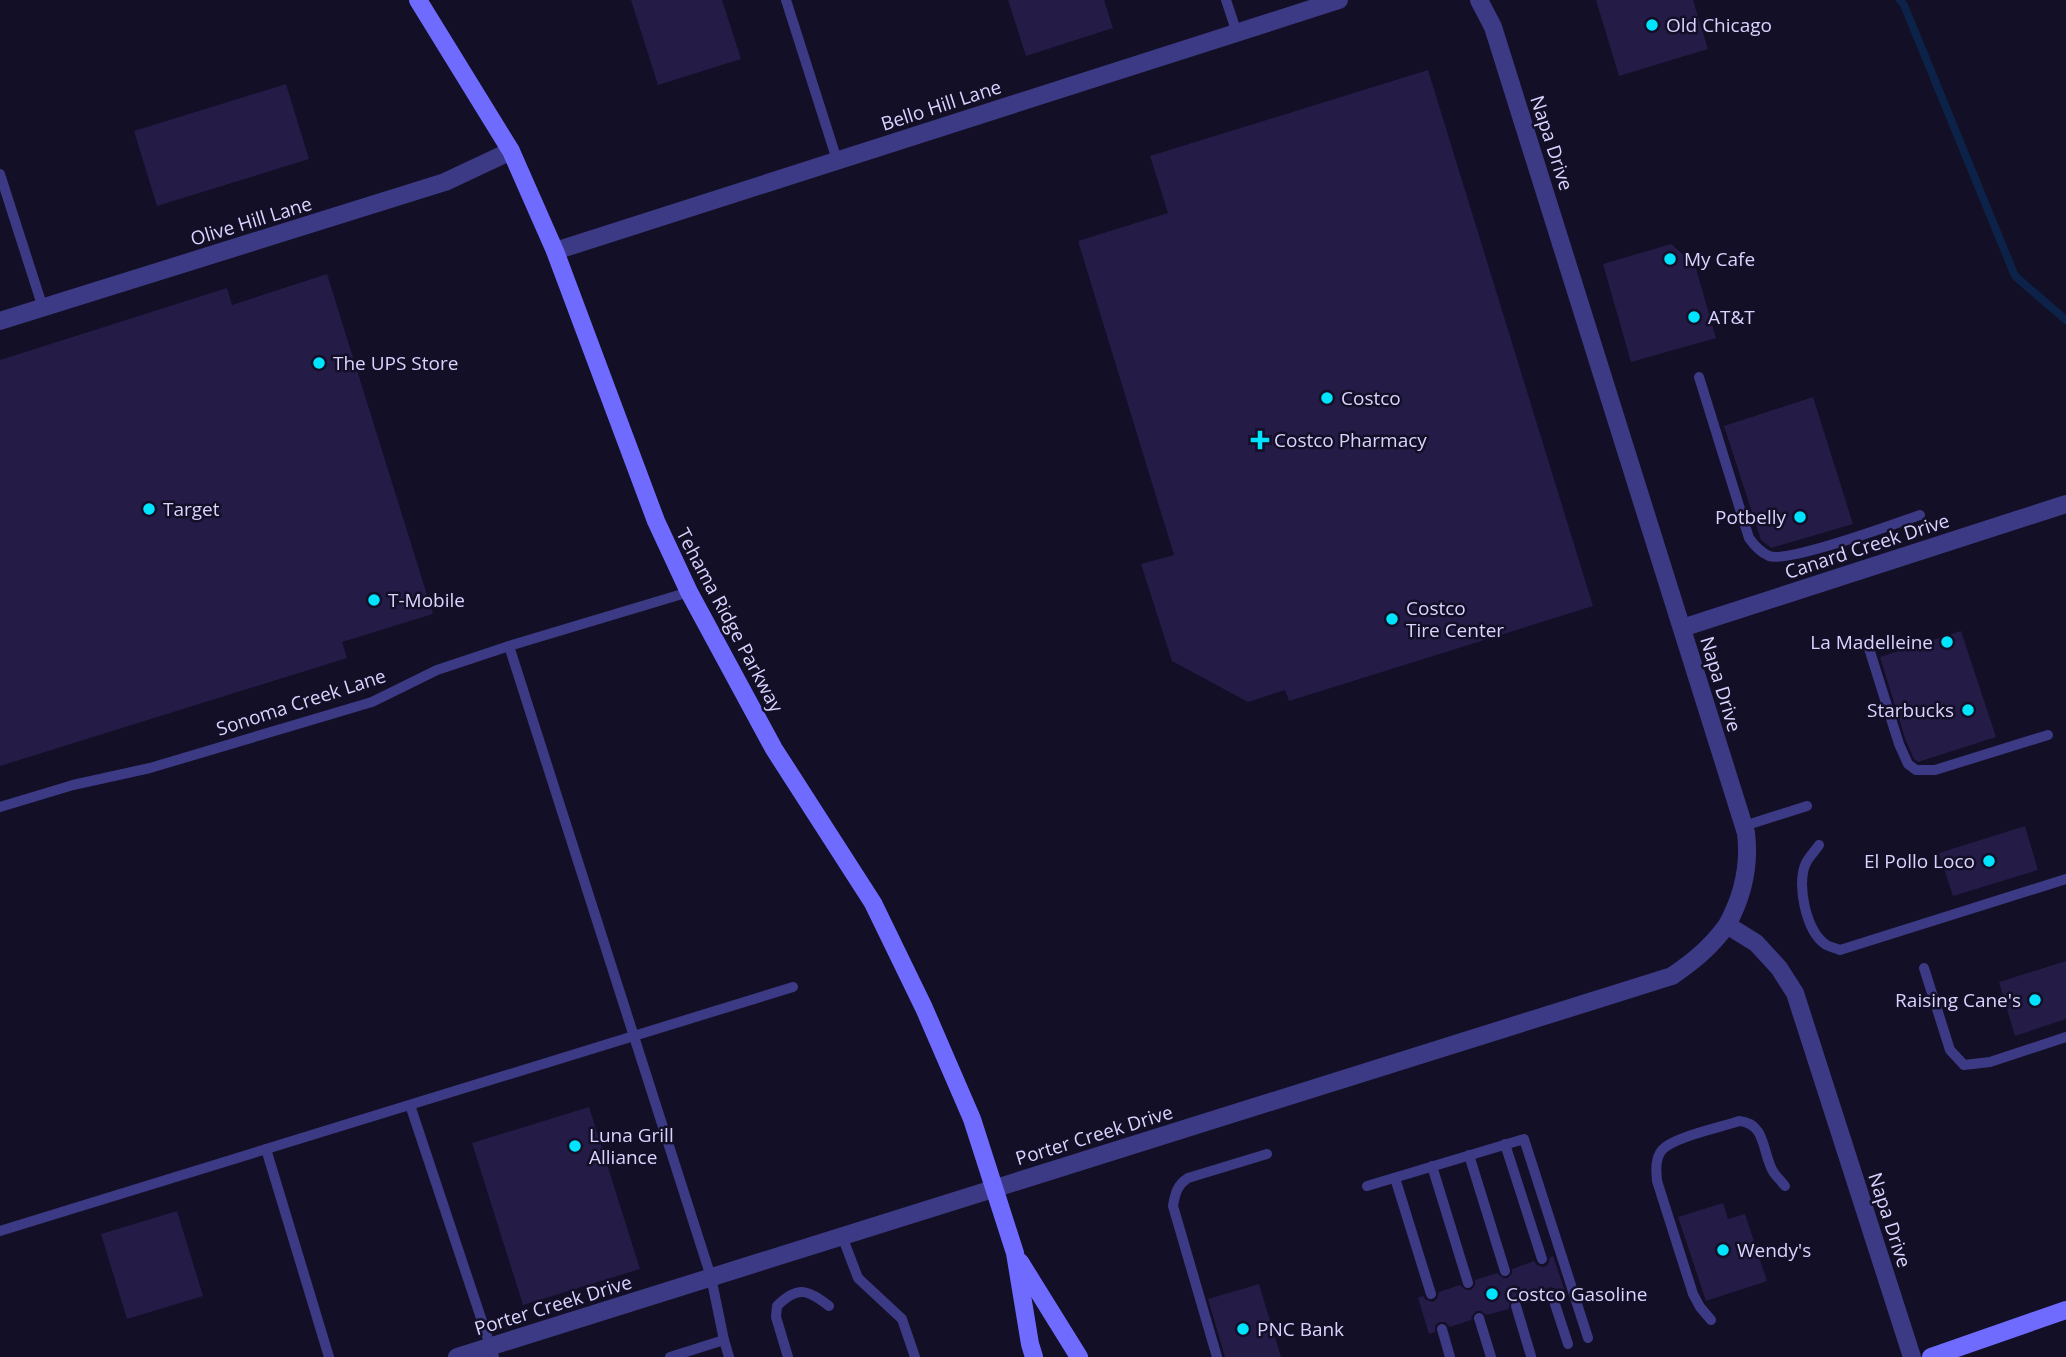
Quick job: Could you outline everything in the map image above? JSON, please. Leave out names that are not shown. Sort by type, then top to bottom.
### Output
[{"type":"street","name":"Tehama Ridge Parkway","points":[[418,0],[511,151],[555,251],[656,521],[689,592],[774,748],[873,903],[925,1008],[972,1119],[1015,1253],[1034,1357]]},
{"type":"street","name":"Bello Hill Lane","points":[[555,251],[1339,0]]},
{"type":"street","name":"Napa Drive","points":[[1479,0],[1493,27],[1744,826],[1747,864],[1738,905],[1727,925],[1756,943],[1779,968],[1795,993],[1912,1357]]},
{"type":"street","name":"Olive Hill Lane","points":[[0,321],[445,182],[511,151]]},
{"type":"street","name":"Canard Creek Drive","points":[[1682,628],[2066,504]]},
{"type":"street","name":"Porter Creek Drive","points":[[457,1357],[492,1352],[711,1277],[1672,976],[1698,959],[1727,925]]},
{"type":"street","name":"Tehama Ridge Parkway","points":[[1015,1253],[1079,1357]]},
{"type":"street","points":[[1931,1357],[2066,1310]]},
{"type":"lane","points":[[786,0],[837,160]]},
{"type":"lane","points":[[1226,0],[1237,33]]},
{"type":"lane","points":[[0,174],[43,308]]},
{"type":"lane","points":[[1699,377],[1749,538],[1757,549],[1771,557],[1794,556],[1920,515]]},
{"type":"lane","name":"Sonoma Creek Lane","points":[[0,807],[73,785],[150,768],[372,702],[437,670],[689,592]]},
{"type":"lane","points":[[1867,642],[1899,744],[1908,764],[1916,771],[1935,770],[2048,735]]},
{"type":"lane","points":[[509,646],[711,1277],[729,1357]]},
{"type":"lane","points":[[1744,826],[1807,806]]},
{"type":"lane","points":[[1819,845],[1805,863],[1801,882],[1805,909],[1812,928],[1824,944],[1840,950],[2066,879]]},
{"type":"lane","points":[[1924,968],[1950,1050],[1964,1065],[1990,1062],[2066,1037]]},
{"type":"lane","points":[[0,1231],[793,987]]},
{"type":"lane","points":[[410,1105],[492,1352]]},
{"type":"lane","points":[[1711,1320],[1693,1294],[1657,1181],[1656,1164],[1661,1152],[1670,1143],[1746,1121],[1755,1127],[1762,1138],[1773,1172],[1785,1185]]},
{"type":"lane","points":[[1367,1186],[1524,1139],[1588,1338]]},
{"type":"lane","points":[[1505,1144],[1542,1259]]},
{"type":"lane","points":[[266,1149],[329,1357]]},
{"type":"lane","points":[[1217,1357],[1172,1206],[1175,1192],[1188,1178],[1268,1154]]},
{"type":"lane","points":[[1469,1155],[1505,1271]]},
{"type":"lane","points":[[1432,1166],[1468,1283]]},
{"type":"lane","points":[[1395,1178],[1431,1294]]},
{"type":"lane","points":[[842,1236],[858,1278],[902,1318],[915,1357]]},
{"type":"lane","points":[[788,1357],[776,1317],[777,1306],[788,1296],[802,1291],[813,1294],[829,1306]]},
{"type":"lane","points":[[1552,1295],[1568,1345]]},
{"type":"lane","points":[[1516,1306],[1531,1356]]},
{"type":"lane","points":[[1479,1318],[1491,1357]]},
{"type":"lane","points":[[1442,1329],[1450,1357]]},
{"type":"lane","points":[[670,1357],[684,1355],[724,1339]]},
{"type":"building","points":[[631,0],[722,0],[741,59],[658,85]]},
{"type":"building","points":[[1008,0],[1104,0],[1113,28],[1026,56]]},
{"type":"building","name":"Old Chicago","points":[[1596,0],[1693,0],[1708,49],[1619,76]]},
{"type":"building","name":"Costco","points":[[1428,70],[1593,606],[1289,701],[1285,690],[1248,702],[1172,661],[1141,564],[1174,555],[1078,241],[1168,213],[1150,156]]},
{"type":"building","points":[[286,84],[309,159],[157,206],[134,131]]},
{"type":"building","points":[[1671,244],[1695,265],[1716,338],[1631,362],[1603,264]]},
{"type":"building","name":"Target","points":[[327,274],[433,614],[342,642],[347,658],[0,766],[0,360],[227,288],[232,305]]},
{"type":"building","points":[[1813,397],[1853,524],[1771,548],[1761,540],[1724,426]]},
{"type":"building","points":[[1961,631],[1996,737],[1918,762],[1906,741],[1880,657]]},
{"type":"building","name":"El Pollo Loco","points":[[2025,826],[2038,870],[1953,896],[1939,853]]},
{"type":"building","name":"Raising Cane's","points":[[2066,961],[2066,1019],[2015,1036],[1999,982]]},
{"type":"building","points":[[589,1107],[640,1269],[523,1305],[472,1143]]},
{"type":"building","name":"Wendy's","points":[[1723,1203],[1728,1219],[1745,1214],[1767,1281],[1706,1301],[1678,1217]]},
{"type":"building","points":[[177,1211],[203,1296],[127,1319],[101,1234]]},
{"type":"building","name":"Costco Gasoline","points":[[1553,1256],[1565,1291],[1560,1293],[1550,1287],[1544,1297],[1524,1304],[1514,1298],[1510,1301],[1509,1309],[1486,1315],[1476,1311],[1471,1320],[1450,1327],[1445,1322],[1439,1322],[1435,1326],[1435,1332],[1429,1334],[1418,1298],[1423,1296],[1433,1302],[1439,1292],[1460,1285],[1471,1290],[1475,1280],[1497,1273],[1508,1278],[1512,1269],[1534,1261],[1544,1267]]},
{"type":"building","name":"PNC Bank","points":[[1259,1284],[1281,1357],[1225,1357],[1208,1299]]},
{"type":"waterway","points":[[1900,0],[2015,276],[2066,320]]},
{"type":"place","name":"Old Chicago","points":[[1652,25]]},
{"type":"place","name":"My Cafe","points":[[1670,259]]},
{"type":"place","name":"AT&T","points":[[1694,317]]},
{"type":"place","name":"The UPS Store","points":[[319,363]]},
{"type":"place","name":"Costco","points":[[1327,398]]},
{"type":"place","name":"Costco Pharmacy","points":[[1260,440]]},
{"type":"place","name":"Target","points":[[149,509]]},
{"type":"place","name":"Potbelly","points":[[1800,517]]},
{"type":"place","name":"T-Mobile","points":[[374,600]]},
{"type":"place","name":"Costco Tire Center","points":[[1392,619]]},
{"type":"place","name":"La Madelleine","points":[[1947,642]]},
{"type":"place","name":"Starbucks","points":[[1968,710]]},
{"type":"place","name":"El Pollo Loco","points":[[1989,861]]},
{"type":"place","name":"Raising Cane's","points":[[2035,1000]]},
{"type":"place","name":"Luna Grill Alliance","points":[[575,1146]]},
{"type":"place","name":"Wendy's","points":[[1723,1250]]},
{"type":"place","name":"Costco Gasoline","points":[[1492,1294]]},
{"type":"place","name":"PNC Bank","points":[[1243,1329]]}]
